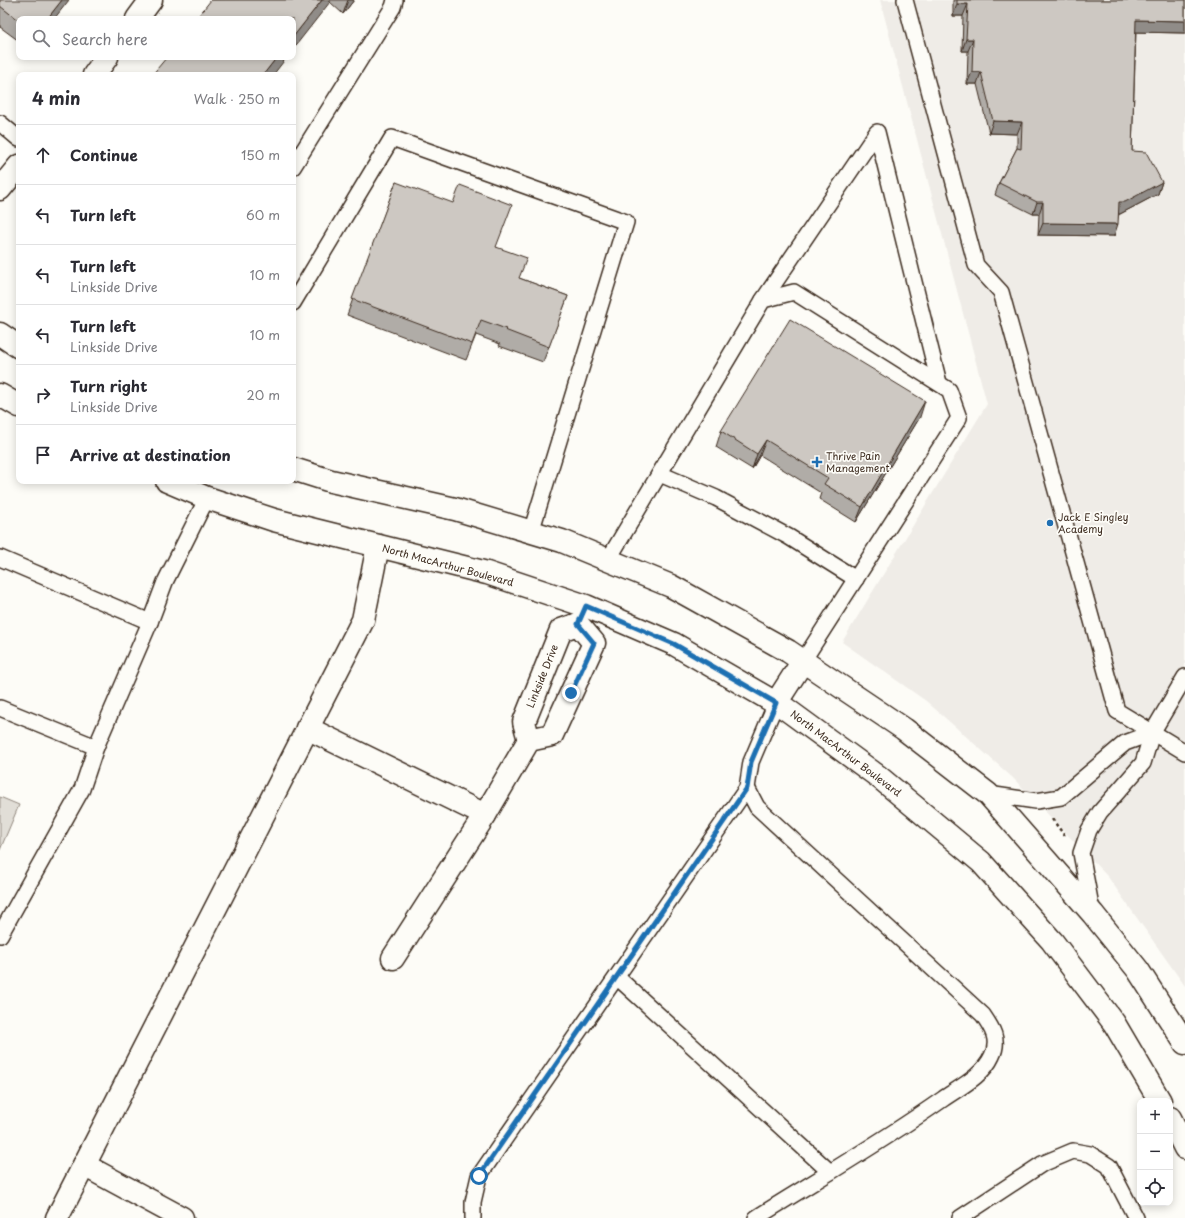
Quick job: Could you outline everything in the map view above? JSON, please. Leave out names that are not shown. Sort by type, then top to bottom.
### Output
[{"type":"main road","points":[[139,16],[151,0]]},
{"type":"main road","points":[[96,72],[105,60]]},
{"type":"main road","points":[[0,190],[16,170]]},
{"type":"main road","points":[[0,334],[16,345]]},
{"type":"main road","points":[[0,395],[16,404]]},
{"type":"main road","points":[[296,470],[331,481],[455,509],[562,541],[672,586],[755,632],[803,661],[904,729],[988,794],[1093,914],[1138,970],[1185,1043]]},
{"type":"main road","name":"North MacArthur Boulevard","points":[[174,484],[207,498],[274,520],[488,573],[582,615],[674,644],[776,703],[879,777],[981,862],[1052,941],[1105,1011],[1158,1098]]},
{"type":"main road","points":[[56,1218],[362,620],[378,546]]},
{"type":"main road","points":[[393,958],[485,815],[529,740],[552,735],[594,643],[582,615]]},
{"type":"main road","name":"Linkside Drive","points":[[529,740],[524,722],[561,630],[582,615]]},
{"type":"main road","points":[[776,703],[803,661]]},
{"type":"main road","points":[[308,728],[485,815]]},
{"type":"main road","points":[[1173,1124],[1185,1148]]},
{"type":"main road","points":[[84,1165],[182,1218]]},
{"type":"lane","points":[[296,162],[393,7],[395,0]]},
{"type":"lane","points":[[905,0],[976,265],[1001,292],[1117,711],[1185,752]]},
{"type":"lane","points":[[0,123],[16,136]]},
{"type":"lane","points":[[608,560],[764,300],[877,132],[939,383]]},
{"type":"lane","points":[[296,298],[392,138],[626,222],[531,532]]},
{"type":"lane","points":[[764,300],[794,292],[949,390],[959,418],[803,661]]},
{"type":"lane","points":[[660,474],[716,498],[789,537],[856,579]]},
{"type":"lane","points":[[0,935],[82,789],[96,747],[150,622],[165,582],[207,498]]},
{"type":"lane","points":[[0,558],[150,622]]},
{"type":"lane","points":[[1093,914],[1081,853],[1089,830],[1100,812],[1143,763],[1152,733],[1185,677]]},
{"type":"lane","points":[[473,1218],[473,1202],[479,1176],[747,788],[751,762],[776,703]]},
{"type":"lane","points":[[0,708],[96,747]]},
{"type":"lane","points":[[988,794],[1036,801],[1061,797],[1125,743],[1152,733]]},
{"type":"lane","points":[[747,788],[756,807],[983,1015],[993,1029],[996,1042],[992,1056],[980,1073],[918,1117],[756,1218]]},
{"type":"lane","points":[[617,977],[830,1172]]},
{"type":"lane","points":[[960,1218],[1042,1164],[1073,1152],[1090,1154],[1109,1166],[1136,1218]]},
{"type":"path","points":[[1048,814],[1066,837]]},
{"type":"shaded area","name":"Jack E Singley Academy","points":[[880,0],[1185,0],[1185,986],[1108,877],[1013,778],[926,701],[842,642],[987,404]]},
{"type":"shaded area","points":[[0,797],[19,805],[0,850]]},
{"type":"building","points":[[0,0],[62,0],[49,16],[16,16],[16,19],[0,6]]},
{"type":"building","points":[[211,0],[322,0],[296,33],[296,16],[198,16]]},
{"type":"building","points":[[957,0],[1185,0],[1185,21],[1136,20],[1132,151],[1146,152],[1162,182],[1125,202],[1119,202],[1118,224],[1043,223],[1043,202],[1037,202],[999,183],[1017,148],[1021,149],[1022,122],[993,121],[981,72],[972,72],[973,39],[966,39],[968,4],[957,4]]},
{"type":"building","points":[[164,60],[275,60],[265,72],[154,72]]},
{"type":"building","points":[[396,182],[453,203],[460,185],[512,205],[496,247],[527,258],[519,278],[568,296],[549,347],[481,320],[472,344],[352,299]]},
{"type":"building","points":[[790,319],[925,401],[862,507],[824,484],[828,478],[766,440],[757,454],[721,431]]},
{"type":"place","name":"Thrive Pain Management","points":[[817,462]]},
{"type":"place","name":"Jack E Singley Academy","points":[[1050,523]]},
{"type":"route","points":[[479,1176],[747,788],[751,762],[776,703],[674,644],[586,606],[578,624],[594,643],[571,693]]}]
